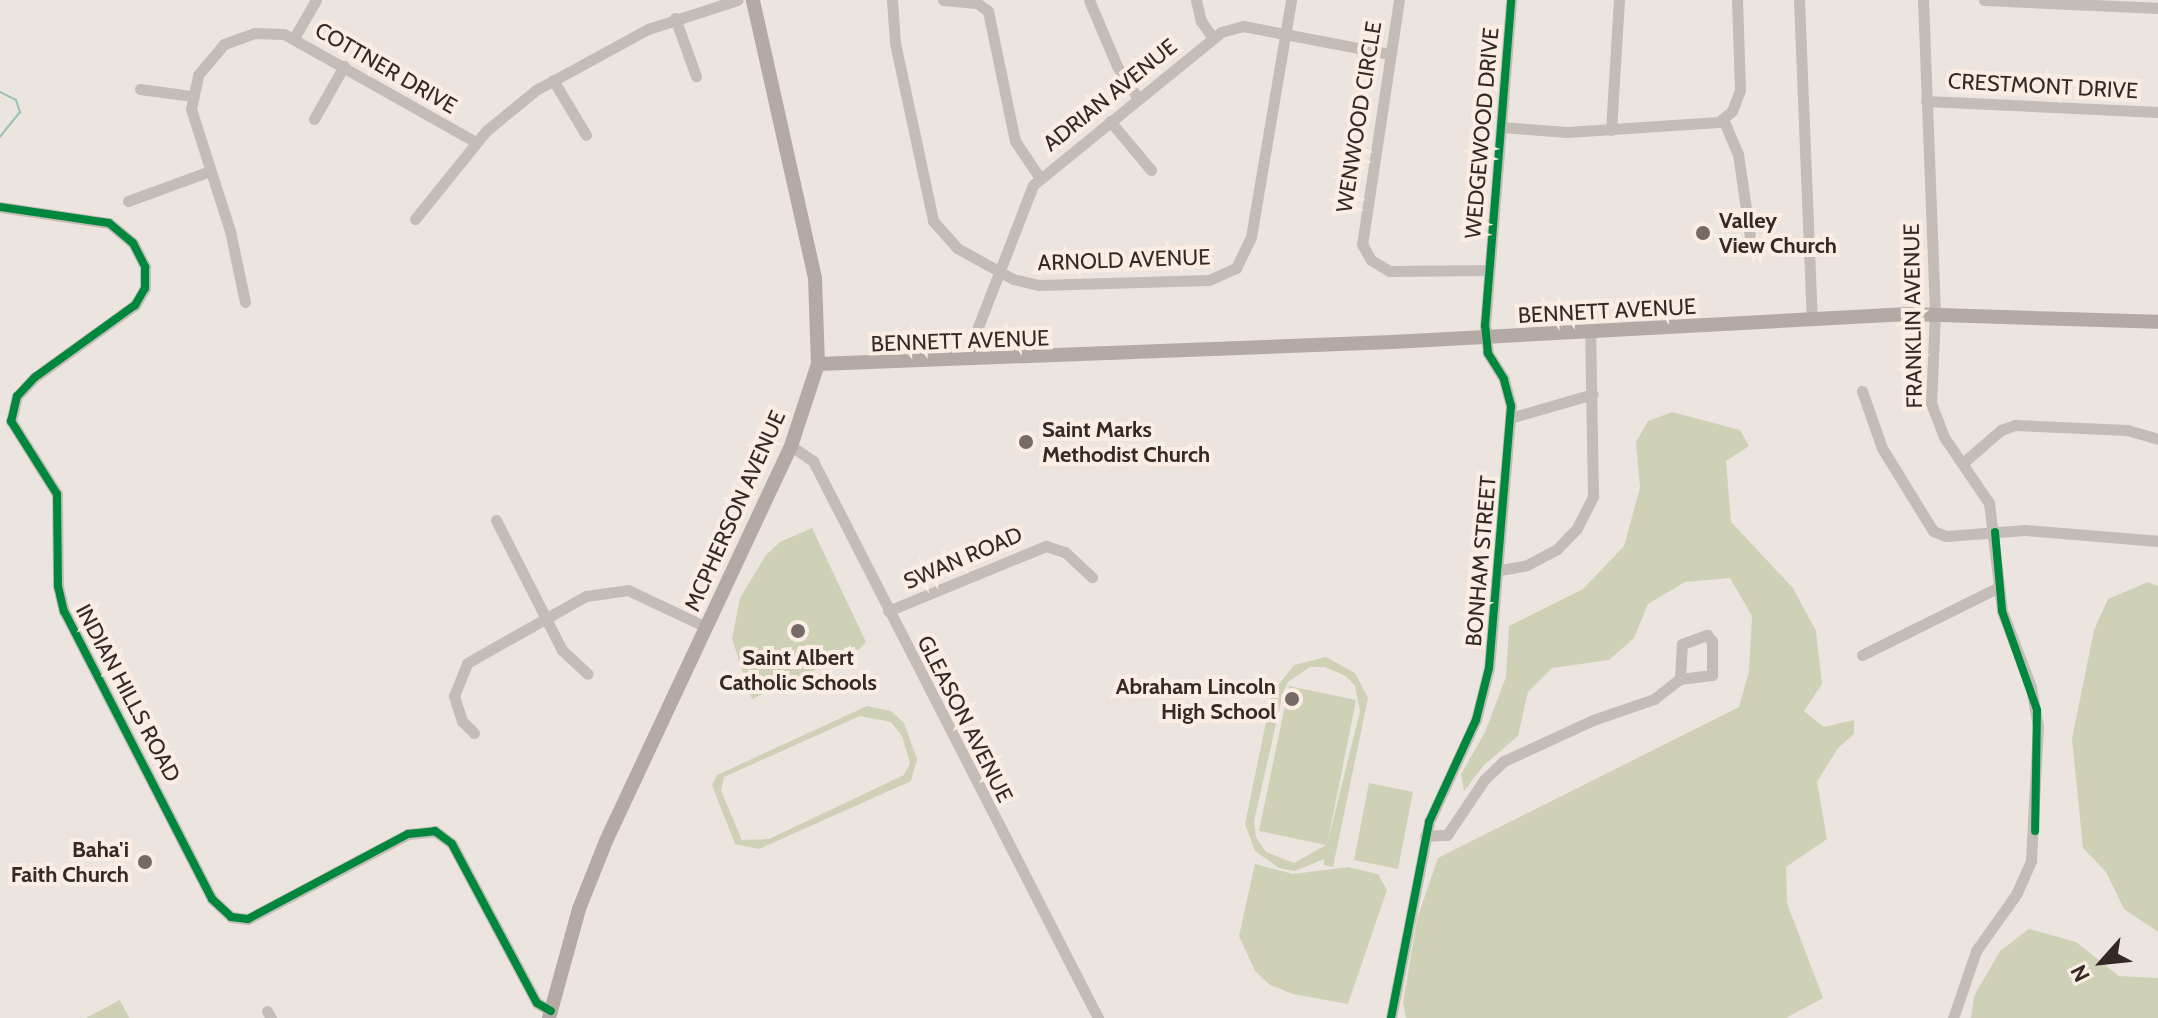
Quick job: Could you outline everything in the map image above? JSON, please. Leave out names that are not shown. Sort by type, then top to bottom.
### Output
[{"type":"main road","name":"MCPHERSON AVENUE","points":[[550,1014],[593,871],[791,446],[818,364],[815,278],[753,0]]},
{"type":"main road","name":"BENNETT AVENUE","points":[[818,364],[1485,336],[1935,313],[2158,322]]},
{"type":"street","points":[[294,38],[316,0]]},
{"type":"street","points":[[415,219],[476,142],[506,113],[553,80],[675,18],[737,0]]},
{"type":"street","name":"ARNOLD AVENUE","points":[[892,0],[895,43],[933,221],[949,243],[998,272],[1039,285],[1209,280],[1236,268],[1251,237],[1291,0]]},
{"type":"street","points":[[943,0],[977,3],[988,11],[1015,141],[1040,178]]},
{"type":"street","points":[[1089,0],[1117,66],[1138,98]]},
{"type":"street","points":[[1196,0],[1201,21],[1213,38]]},
{"type":"street","name":"WENWOOD CIRCLE","points":[[1399,0],[1361,228],[1365,253],[1389,271],[1489,270]]},
{"type":"street","name":"WEDGEWOOD DRIVE","points":[[1485,336],[1511,0]]},
{"type":"street","points":[[1611,130],[1619,0]]},
{"type":"street","points":[[1501,127],[1611,130],[1706,125],[1723,119],[1740,90],[1737,0]]},
{"type":"street","points":[[1799,0],[1812,319]]},
{"type":"street","name":"FRANKLIN AVENUE","points":[[1923,0],[1935,313],[1931,403],[1938,426],[1985,493],[1995,532],[2005,621],[2037,710],[2033,850],[2024,882],[1972,958],[1953,1018]]},
{"type":"street","points":[[1984,0],[2158,8]]},
{"type":"street","points":[[675,18],[696,76]]},
{"type":"street","name":"ADRIAN AVENUE","points":[[977,357],[978,327],[1026,196],[1040,178],[1213,38],[1238,26],[1390,54]]},
{"type":"street","name":"COTTNER DRIVE","points":[[191,96],[204,64],[224,44],[254,33],[294,38],[476,142]]},
{"type":"street","points":[[314,119],[344,66]]},
{"type":"street","points":[[553,80],[586,135]]},
{"type":"street","points":[[140,89],[191,96],[196,135],[230,231],[245,302]]},
{"type":"street","name":"CRESTMONT DRIVE","points":[[1926,101],[2158,112]]},
{"type":"street","points":[[1723,119],[1738,154],[1752,250]]},
{"type":"street","points":[[1110,121],[1151,170]]},
{"type":"street","points":[[128,201],[210,171]]},
{"type":"street","name":"INDIAN HILLS ROAD","points":[[0,207],[76,214],[109,223],[133,243],[145,267],[145,288],[135,305],[35,377],[17,396],[11,421],[57,494],[58,586],[64,611],[212,899],[231,917],[248,919],[408,834],[435,831],[452,844],[537,1003],[550,1014]]},
{"type":"street","points":[[1500,570],[1527,565],[1557,549],[1587,510],[1596,484],[1590,329]]},
{"type":"street","name":"BONHAM STREET","points":[[1391,1018],[1425,836],[1481,705],[1500,570],[1510,418],[1508,392],[1485,336]]},
{"type":"street","points":[[1862,391],[1882,448],[1923,522],[1946,536],[1995,532],[2113,534],[2158,541]]},
{"type":"street","points":[[1510,418],[1593,394]]},
{"type":"street","points":[[1964,462],[2001,430],[2015,425],[2127,430],[2158,439]]},
{"type":"street","name":"GLEASON AVENUE","points":[[791,446],[813,461],[1098,1018]]},
{"type":"street","points":[[496,520],[567,657],[588,674]]},
{"type":"street","name":"SWAN ROAD","points":[[888,611],[1046,546],[1065,552],[1092,577]]},
{"type":"street","points":[[1862,655],[1999,587]]},
{"type":"street","points":[[474,733],[462,721],[454,696],[464,668],[481,651],[594,593],[618,589],[706,627]]},
{"type":"street","points":[[1425,836],[1447,835],[1484,780],[1504,761],[1593,720],[1654,699],[1680,679],[1712,675],[1712,641],[1707,635],[1682,644],[1680,679]]},
{"type":"green space","points":[[1672,412],[1740,430],[1749,446],[1726,461],[1731,522],[1793,588],[1816,631],[1822,684],[1804,711],[1824,727],[1854,720],[1854,734],[1838,748],[1817,782],[1827,839],[1786,867],[1787,903],[1823,998],[1786,1018],[1406,1018],[1403,1003],[1417,919],[1438,858],[1739,707],[1749,671],[1752,616],[1730,578],[1685,582],[1648,604],[1634,638],[1609,660],[1552,668],[1528,692],[1518,736],[1484,765],[1464,791],[1461,774],[1485,732],[1506,677],[1509,626],[1583,589],[1624,546],[1640,488],[1636,442],[1648,421]]},
{"type":"green space","points":[[812,528],[866,642],[860,649],[752,699],[732,639],[740,598],[766,555],[780,542]]},
{"type":"green space","points":[[2148,582],[2158,586],[2158,932],[2124,909],[2106,872],[2083,848],[2072,739],[2094,630],[2108,599]]},
{"type":"green space","points":[[1326,657],[1355,673],[1368,698],[1333,867],[1324,865],[1324,859],[1295,871],[1279,868],[1255,851],[1245,824],[1272,693],[1294,665]],"holes":[[[1310,667],[1325,667],[1346,676],[1355,686],[1360,711],[1327,845],[1356,700],[1289,686],[1259,831],[1326,845],[1294,863],[1266,852],[1256,837],[1254,821],[1288,682]]]},
{"type":"green space","points":[[867,706],[891,711],[904,723],[917,759],[911,781],[759,849],[735,844],[712,785],[717,775]],"holes":[[[860,716],[891,722],[902,736],[910,763],[904,775],[769,839],[742,840],[721,791],[724,777]]]},
{"type":"green space","points":[[1369,783],[1413,792],[1398,869],[1354,860]]},
{"type":"green space","points":[[1255,864],[1293,874],[1348,867],[1378,874],[1387,890],[1348,1004],[1293,994],[1270,985],[1255,971],[1239,936]]},
{"type":"green space","points":[[2029,929],[2076,942],[2119,976],[2158,978],[2158,1018],[1971,1018],[1974,996],[2000,951]]},
{"type":"green space","points":[[120,1000],[129,1018],[86,1018]]},
{"type":"waterway","points":[[0,92],[16,100],[20,112],[0,137]]},
{"type":"cycle path","points":[[1391,1018],[1429,822],[1476,720],[1489,668],[1511,406],[1504,379],[1488,353],[1485,326],[1511,0]]},
{"type":"cycle path","points":[[0,207],[109,223],[133,243],[145,267],[145,288],[135,305],[35,377],[17,396],[11,421],[57,494],[58,586],[64,611],[212,899],[231,917],[248,919],[408,834],[435,831],[452,844],[537,1003],[551,1011]]},
{"type":"cycle path","points":[[1995,532],[2002,611],[2037,710],[2035,831]]},
{"type":"place","name":"Valley View Church","points":[[1703,233]]},
{"type":"place","name":"Saint Marks Methodist Church","points":[[1026,442]]},
{"type":"place","name":"Saint Albert Catholic Schools","points":[[798,631]]},
{"type":"place","name":"Abraham Lincoln High School","points":[[1292,699]]},
{"type":"place","name":"Baha'i Faith Church","points":[[145,862]]}]
